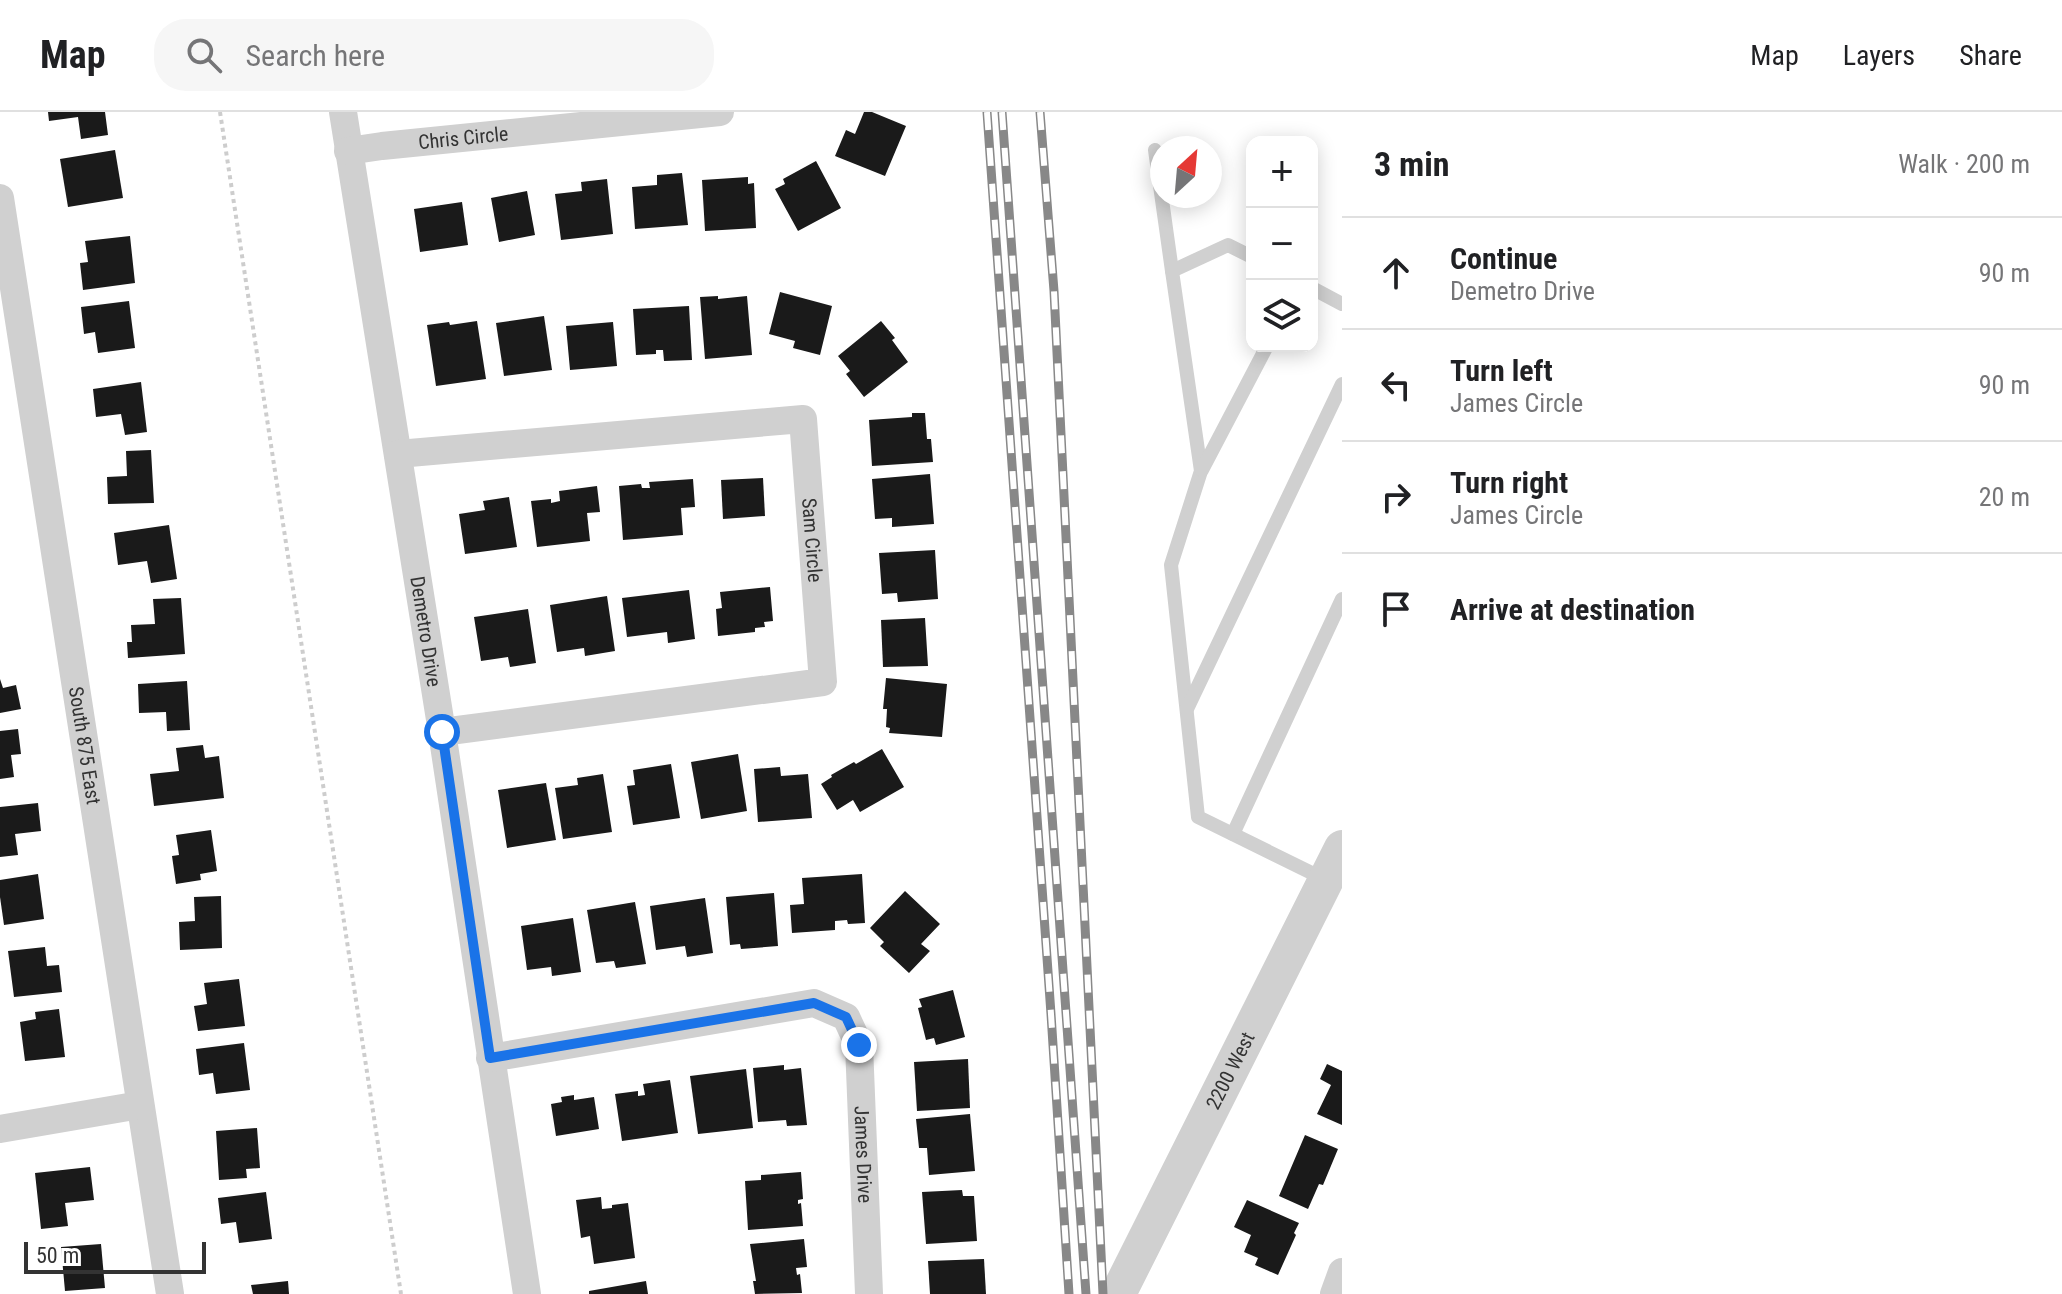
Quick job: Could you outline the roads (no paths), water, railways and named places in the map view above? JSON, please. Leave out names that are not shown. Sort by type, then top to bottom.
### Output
[{"type":"street","name":"Demetro Drive","points":[[343,112],[442,732],[527,1294]]},
{"type":"street","name":"Chris Circle","points":[[348,151],[720,112]]},
{"type":"street","name":"South 875 East","points":[[0,198],[11,338],[170,1294]]},
{"type":"street","name":"Sam Circle","points":[[398,454],[803,419],[823,682],[442,732]]},
{"type":"street","name":"2200 West","points":[[1118,1294],[1342,848]]},
{"type":"street","name":"James Drive","points":[[490,1058],[814,1003],[846,1017],[859,1045],[869,1294]]},
{"type":"street","points":[[0,1129],[140,1105]]},
{"type":"street","points":[[1334,1294],[1342,1272]]},
{"type":"lane","points":[[1163,208],[1201,471]]},
{"type":"lane","points":[[1172,271],[1228,245],[1246,254]]},
{"type":"lane","points":[[1318,291],[1342,304]]},
{"type":"lane","points":[[1264,352],[1201,471],[1171,565],[1198,817],[1326,880]]},
{"type":"lane","points":[[1187,710],[1342,384]]},
{"type":"lane","points":[[1233,834],[1342,599]]},
{"type":"railway","points":[[987,112],[1069,1294]]},
{"type":"railway","points":[[1002,112],[1086,1294]]},
{"type":"railway","points":[[1040,112],[1054,291],[1103,1294]]}]
